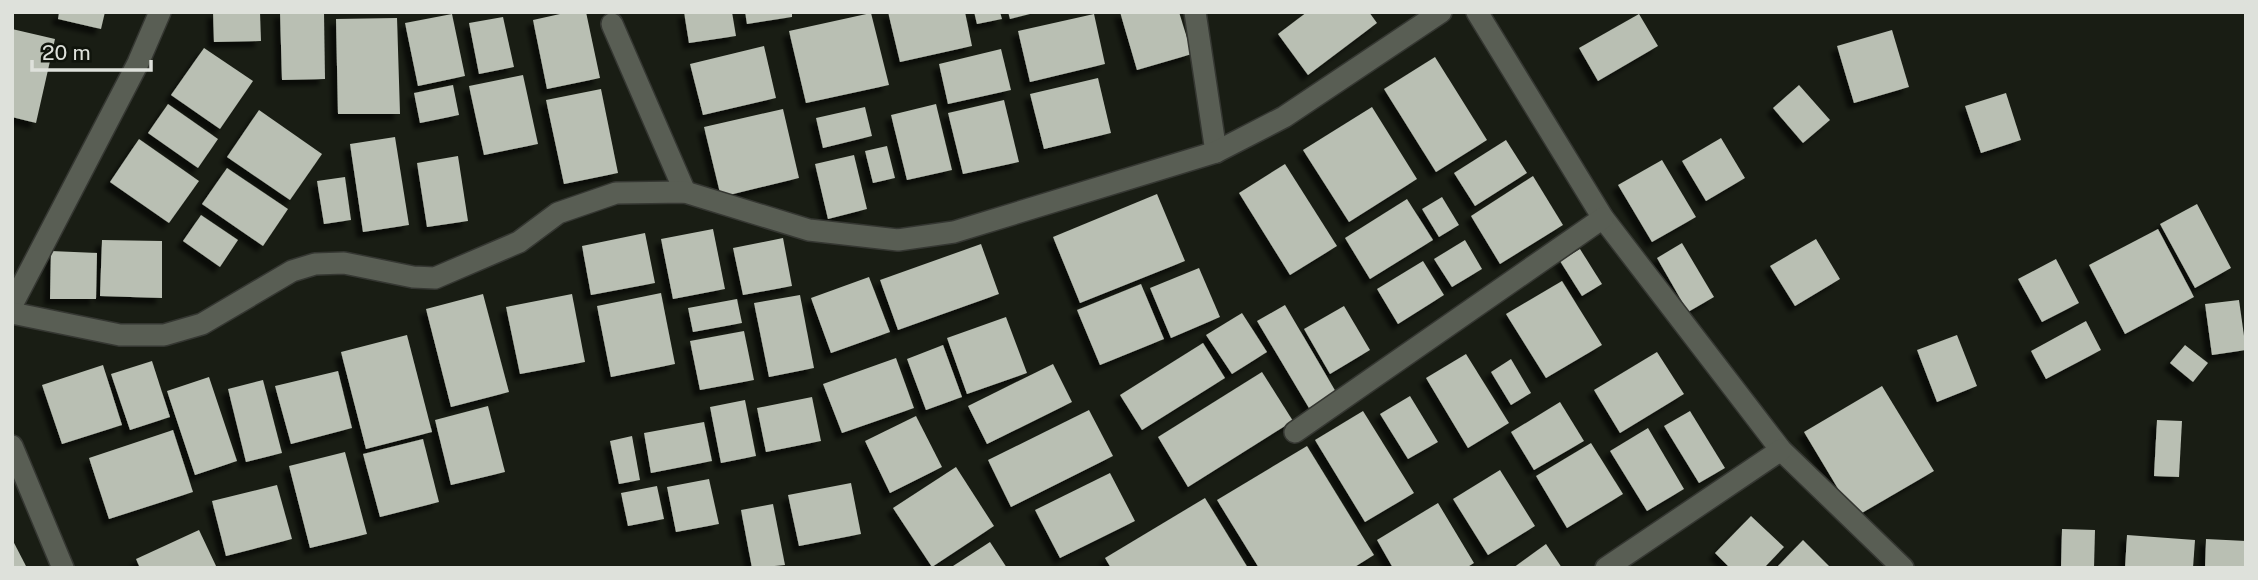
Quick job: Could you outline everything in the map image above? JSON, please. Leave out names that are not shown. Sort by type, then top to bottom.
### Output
[{"type":"street","points":[[12,305],[138,63],[160,12]]},
{"type":"street","points":[[1195,12],[1216,152]]},
{"type":"street","points":[[12,313],[120,335],[164,335],[202,324],[292,271],[315,264],[344,262],[413,277],[435,278],[519,242],[558,213],[616,193],[685,192],[732,204],[809,230],[898,240],[954,232],[1216,152],[1284,117],[1441,12]]},
{"type":"street","points":[[1477,12],[1603,218],[1781,450],[1903,568]]},
{"type":"street","points":[[612,24],[685,192]]},
{"type":"street","points":[[1295,432],[1603,218]]},
{"type":"street","points":[[12,446],[63,568]]},
{"type":"street","points":[[1606,568],[1781,450]]},
{"type":"building","points":[[59,12],[105,12],[101,29],[58,19]]},
{"type":"building","points":[[213,12],[260,12],[261,41],[214,42]]},
{"type":"building","points":[[280,12],[324,12],[325,79],[282,80]]},
{"type":"building","points":[[569,12],[586,12],[600,78],[547,89],[533,20]]},
{"type":"building","points":[[684,12],[732,12],[736,36],[689,43]]},
{"type":"building","points":[[745,12],[792,12],[792,17],[747,24]]},
{"type":"building","points":[[888,12],[965,12],[972,46],[900,62]]},
{"type":"building","points":[[974,12],[1000,12],[1002,19],[977,24]]},
{"type":"building","points":[[1008,12],[1034,12],[1034,13],[1010,19]]},
{"type":"building","points":[[1120,12],[1179,12],[1192,54],[1137,70]]},
{"type":"building","points":[[1307,12],[1369,12],[1377,23],[1308,75],[1278,34]]},
{"type":"building","points":[[871,13],[889,85],[806,103],[789,31]]},
{"type":"building","points":[[452,14],[465,76],[418,86],[405,23]]},
{"type":"building","points":[[1094,14],[1105,64],[1030,82],[1018,31]]},
{"type":"building","points":[[1639,14],[1658,46],[1598,81],[1579,48]]},
{"type":"building","points":[[503,17],[514,67],[479,74],[469,23]]},
{"type":"building","points":[[397,18],[400,114],[338,114],[336,19]]},
{"type":"building","points":[[12,29],[55,39],[36,123],[12,117]]},
{"type":"building","points":[[1892,30],[1909,87],[1854,103],[1837,46]]},
{"type":"building","points":[[764,46],[776,98],[703,115],[690,64]]},
{"type":"building","points":[[204,48],[253,81],[220,129],[171,95]]},
{"type":"building","points":[[1001,49],[1011,90],[948,104],[939,64]]},
{"type":"building","points":[[1435,57],[1487,140],[1436,172],[1384,89]]},
{"type":"building","points":[[523,75],[538,144],[484,155],[469,86]]},
{"type":"building","points":[[1098,78],[1111,133],[1044,149],[1030,94]]},
{"type":"building","points":[[453,85],[459,115],[420,123],[414,93]]},
{"type":"building","points":[[1799,85],[1830,120],[1803,143],[1773,108]]},
{"type":"building","points":[[601,89],[618,173],[564,184],[546,100]]},
{"type":"building","points":[[2006,93],[2021,140],[1981,153],[1965,106]]},
{"type":"building","points":[[1004,100],[1019,162],[963,174],[948,113]]},
{"type":"building","points":[[168,104],[218,139],[198,168],[148,133]]},
{"type":"building","points":[[936,104],[952,170],[907,180],[891,115]]},
{"type":"building","points":[[865,107],[872,136],[823,148],[816,118]]},
{"type":"building","points":[[1372,107],[1417,179],[1349,222],[1303,150]]},
{"type":"building","points":[[783,109],[799,178],[721,197],[704,127]]},
{"type":"building","points":[[259,110],[322,154],[290,200],[227,157]]},
{"type":"building","points":[[395,137],[409,225],[363,232],[350,144]]},
{"type":"building","points":[[1721,138],[1745,178],[1706,201],[1682,161]]},
{"type":"building","points":[[139,139],[199,181],[169,223],[110,182]]},
{"type":"building","points":[[1506,140],[1527,173],[1475,206],[1454,173]]},
{"type":"building","points":[[887,146],[895,178],[873,183],[865,151]]},
{"type":"building","points":[[854,155],[867,209],[828,219],[815,164]]},
{"type":"building","points":[[458,156],[468,221],[427,227],[417,163]]},
{"type":"building","points":[[1662,160],[1696,217],[1652,242],[1618,185]]},
{"type":"building","points":[[1285,164],[1337,246],[1290,275],[1239,193]]},
{"type":"building","points":[[227,168],[288,209],[263,246],[202,204]]},
{"type":"building","points":[[1533,176],[1563,225],[1500,264],[1471,216]]},
{"type":"building","points":[[345,177],[351,220],[324,224],[317,181]]},
{"type":"building","points":[[1157,194],[1185,261],[1080,303],[1053,237]]},
{"type":"building","points":[[1442,197],[1459,225],[1439,237],[1422,209]]},
{"type":"building","points":[[1407,199],[1433,240],[1370,279],[1345,238]]},
{"type":"building","points":[[2197,204],[2231,268],[2195,288],[2160,224]]},
{"type":"building","points":[[201,215],[238,240],[220,267],[183,241]]},
{"type":"building","points":[[713,229],[725,289],[673,299],[661,239]]},
{"type":"building","points":[[2158,229],[2194,297],[2125,334],[2089,265]]},
{"type":"building","points":[[645,233],[655,283],[591,295],[582,246]]},
{"type":"building","points":[[783,238],[792,286],[743,295],[733,248]]},
{"type":"building","points":[[1816,239],[1840,279],[1795,306],[1770,266]]},
{"type":"building","points":[[102,240],[162,241],[162,298],[100,296]]},
{"type":"building","points":[[1465,240],[1482,269],[1452,287],[1434,259]]},
{"type":"building","points":[[1682,243],[1714,297],[1688,312],[1657,258]]},
{"type":"building","points":[[981,244],[999,294],[898,330],[880,280]]},
{"type":"building","points":[[1580,249],[1602,284],[1582,296],[1560,261]]},
{"type":"building","points":[[51,251],[97,253],[96,299],[50,299]]},
{"type":"building","points":[[2056,259],[2079,303],[2042,322],[2018,279]]},
{"type":"building","points":[[1423,261],[1444,295],[1398,324],[1377,289]]},
{"type":"building","points":[[1199,268],[1220,317],[1171,338],[1150,288]]},
{"type":"building","points":[[869,277],[890,332],[831,353],[811,298]]},
{"type":"building","points":[[1562,281],[1602,345],[1546,378],[1506,314]]},
{"type":"building","points":[[1141,284],[1164,339],[1100,365],[1077,310]]},
{"type":"building","points":[[661,293],[675,364],[611,377],[597,306]]},
{"type":"building","points":[[483,294],[509,392],[451,407],[426,309]]},
{"type":"building","points":[[572,294],[585,362],[520,374],[506,307]]},
{"type":"building","points":[[800,295],[814,368],[769,377],[754,303]]},
{"type":"building","points":[[737,299],[742,323],[693,332],[688,308]]},
{"type":"building","points":[[2239,300],[2246,350],[2212,355],[2205,304]]},
{"type":"building","points":[[1285,305],[1336,392],[1309,408],[1257,321]]},
{"type":"building","points":[[1344,306],[1370,350],[1330,374],[1304,329]]},
{"type":"building","points":[[1242,313],[1267,352],[1232,374],[1206,335]]},
{"type":"building","points":[[1006,317],[1027,373],[967,394],[947,338]]},
{"type":"building","points":[[2086,321],[2101,350],[2046,379],[2031,351]]},
{"type":"building","points":[[744,331],[754,380],[700,390],[690,341]]},
{"type":"building","points":[[407,335],[432,432],[366,449],[341,352]]},
{"type":"building","points":[[1957,335],[1977,386],[1937,402],[1917,350]]},
{"type":"building","points":[[1203,343],[1225,378],[1142,430],[1120,395]]},
{"type":"building","points":[[943,345],[962,397],[926,410],[907,359]]},
{"type":"building","points":[[2185,345],[2208,363],[2193,382],[2170,363]]},
{"type":"building","points":[[1657,352],[1684,394],[1620,433],[1594,390]]},
{"type":"building","points":[[1466,354],[1509,423],[1468,448],[1426,378]]},
{"type":"building","points":[[896,358],[914,408],[842,433],[823,384]]},
{"type":"building","points":[[1511,359],[1531,393],[1511,405],[1491,372]]},
{"type":"building","points":[[152,361],[170,417],[130,430],[111,374]]},
{"type":"building","points":[[1053,364],[1072,402],[987,444],[968,406]]},
{"type":"building","points":[[103,365],[122,425],[62,444],[42,385]]},
{"type":"building","points":[[338,371],[352,428],[291,444],[275,386]]},
{"type":"building","points":[[1262,372],[1293,421],[1188,487],[1158,437]]},
{"type":"building","points":[[209,377],[237,461],[195,475],[167,391]]},
{"type":"building","points":[[263,380],[282,453],[246,462],[228,389]]},
{"type":"building","points":[[1882,386],[1934,471],[1855,517],[1804,432]]},
{"type":"building","points":[[1410,396],[1438,442],[1408,459],[1380,414]]},
{"type":"building","points":[[812,397],[821,441],[766,452],[757,408]]},
{"type":"building","points":[[745,400],[756,456],[721,463],[710,407]]},
{"type":"building","points":[[1560,402],[1584,441],[1534,470],[1511,432]]},
{"type":"building","points":[[488,406],[505,472],[451,485],[435,420]]},
{"type":"building","points":[[1089,410],[1113,456],[1011,507],[988,460]]},
{"type":"building","points":[[1363,411],[1414,493],[1365,522],[1315,440]]},
{"type":"building","points":[[1690,411],[1725,468],[1699,483],[1664,426]]},
{"type":"building","points":[[916,416],[942,467],[890,493],[865,441]]},
{"type":"building","points":[[2157,420],[2182,421],[2179,477],[2154,476]]},
{"type":"building","points":[[704,422],[712,461],[651,473],[644,433]]},
{"type":"building","points":[[1648,428],[1684,489],[1647,511],[1610,451]]},
{"type":"building","points":[[173,430],[193,492],[109,519],[89,458]]},
{"type":"building","points":[[632,436],[640,480],[619,484],[610,441]]},
{"type":"building","points":[[423,439],[439,502],[380,517],[363,454]]},
{"type":"building","points":[[1591,443],[1623,494],[1567,528],[1536,476]]},
{"type":"building","points":[[1307,446],[1374,555],[1353,568],[1259,568],[1217,500]]},
{"type":"building","points":[[345,452],[367,534],[310,548],[289,466]]},
{"type":"building","points":[[956,467],[994,526],[932,567],[893,508]]},
{"type":"building","points":[[1500,470],[1535,526],[1488,555],[1453,499]]},
{"type":"building","points":[[1110,473],[1135,521],[1060,558],[1035,510]]},
{"type":"building","points":[[709,479],[719,524],[676,532],[667,487]]},
{"type":"building","points":[[851,483],[861,534],[799,546],[788,495]]},
{"type":"building","points":[[277,485],[292,539],[226,556],[212,501]]},
{"type":"building","points":[[657,486],[664,519],[628,526],[621,493]]},
{"type":"building","points":[[1205,498],[1248,568],[1111,568],[1105,558]]},
{"type":"building","points":[[1438,503],[1474,563],[1466,568],[1393,568],[1377,540]]},
{"type":"building","points":[[773,504],[785,565],[752,568],[741,510]]},
{"type":"building","points":[[1751,516],[1784,547],[1764,568],[1730,568],[1715,553]]},
{"type":"building","points":[[2062,529],[2095,530],[2094,568],[2061,568]]},
{"type":"building","points":[[199,530],[217,568],[140,568],[136,559]]},
{"type":"building","points":[[2127,535],[2195,540],[2193,568],[2125,568]]},
{"type":"building","points":[[12,539],[27,568],[12,568]]},
{"type":"building","points":[[2206,539],[2246,541],[2246,568],[2205,568]]},
{"type":"building","points":[[1803,540],[1831,568],[1776,568]]},
{"type":"building","points":[[990,542],[1007,568],[950,568]]},
{"type":"building","points":[[1546,544],[1562,568],[1513,568]]}]
